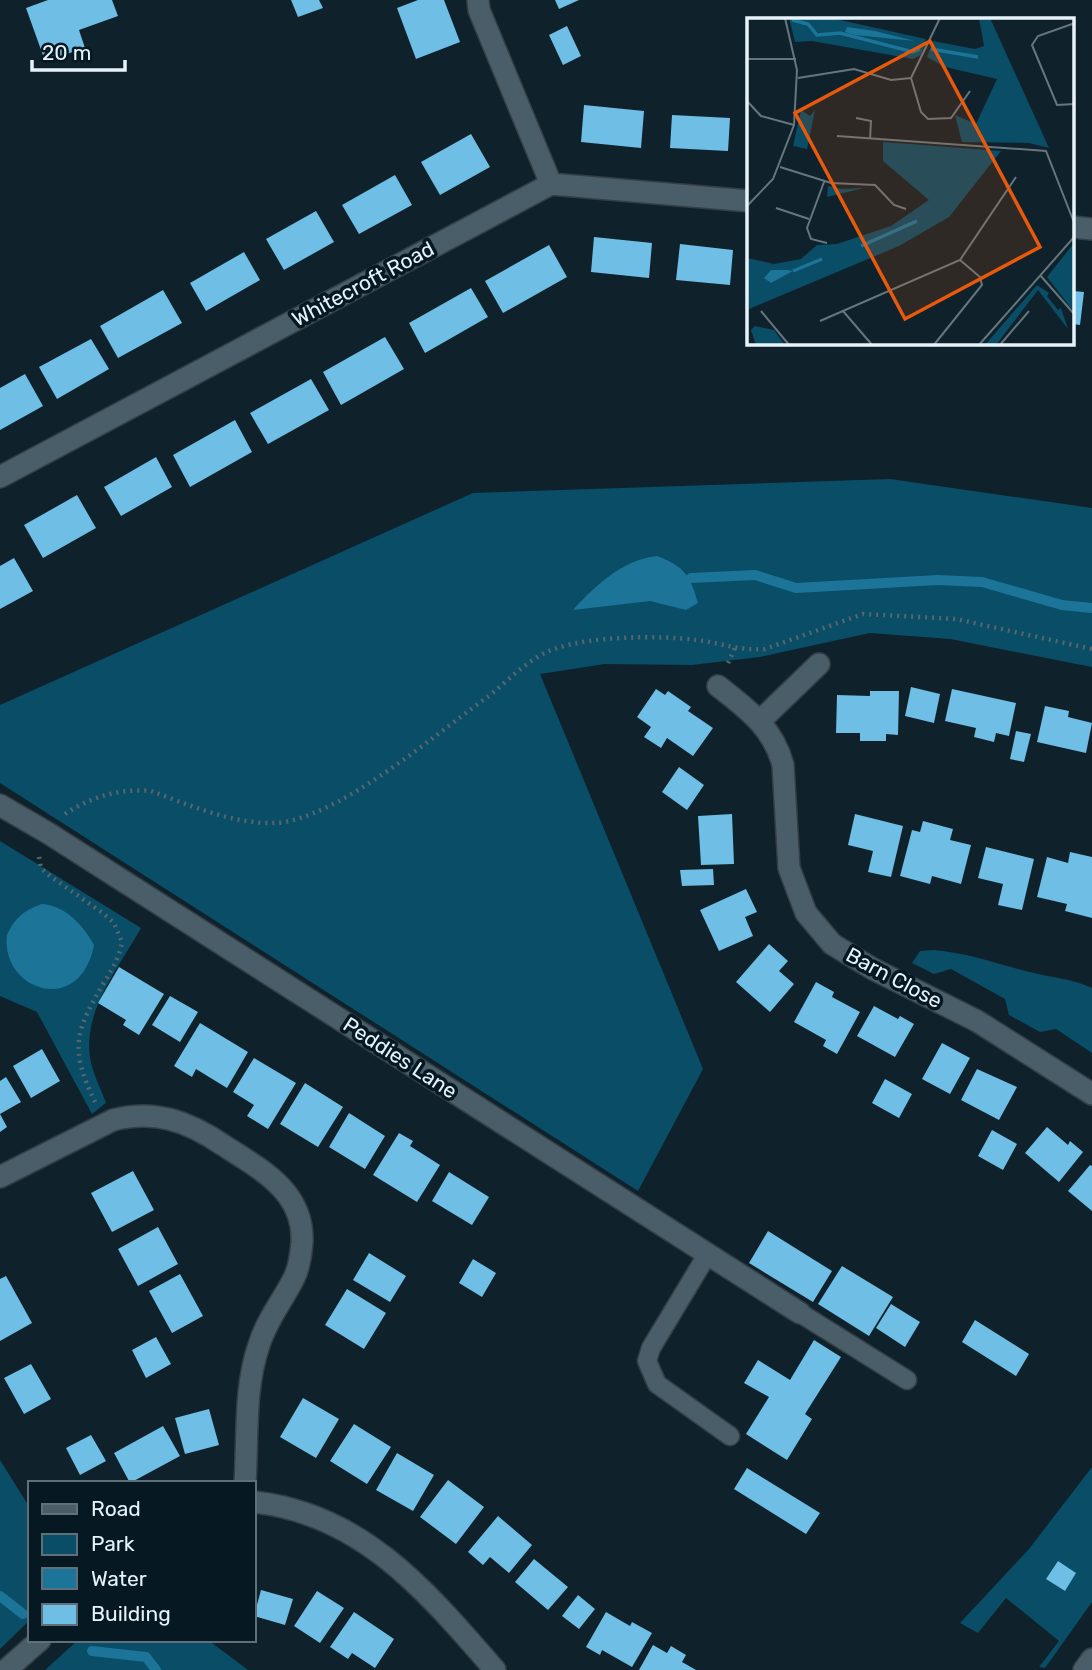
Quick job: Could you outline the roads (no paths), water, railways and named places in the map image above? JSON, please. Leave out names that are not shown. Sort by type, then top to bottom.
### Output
[{"type":"street","points":[[478,0],[479,10],[551,184],[747,201]]},
{"type":"street","name":"Whitecroft Road","points":[[0,478],[551,184]]},
{"type":"street","points":[[1074,227],[1092,229]]},
{"type":"street","points":[[761,720],[819,664]]},
{"type":"street","name":"Barn Close","points":[[718,686],[761,720],[772,736],[783,765],[792,879],[806,913],[819,929],[849,956],[977,1021],[1092,1094]]},
{"type":"street","name":"Peddies Lane","points":[[0,805],[800,1313]]},
{"type":"street","points":[[0,1177],[105,1123],[132,1115],[156,1115],[180,1121],[205,1133],[259,1169],[294,1201],[303,1226],[301,1252],[295,1275],[259,1342],[251,1375],[245,1481]]},
{"type":"street","points":[[256,1503],[310,1515],[379,1550],[441,1606],[495,1670]]},
{"type":"street","points":[[6,1670],[38,1642]]},
{"type":"street","points":[[1084,1670],[1092,1659]]},
{"type":"lane","points":[[706,1255],[647,1361],[657,1384],[730,1436]]},
{"type":"lane","points":[[800,1313],[906,1380]]},
{"type":"water","points":[[657,556],[685,573],[698,603],[686,610],[650,601],[573,610],[610,575],[644,558]]},
{"type":"water","points":[[42,904],[59,908],[73,918],[85,930],[94,945],[86,968],[74,982],[58,988],[43,988],[28,982],[16,970],[8,954],[7,935],[13,924],[25,912]]},
{"type":"waterway","points":[[691,578],[755,575],[796,588],[938,580],[982,582],[1062,605],[1092,608]]},
{"type":"waterway","points":[[0,1596],[23,1614]]},
{"type":"waterway","points":[[92,1651],[146,1657],[156,1670]]}]
